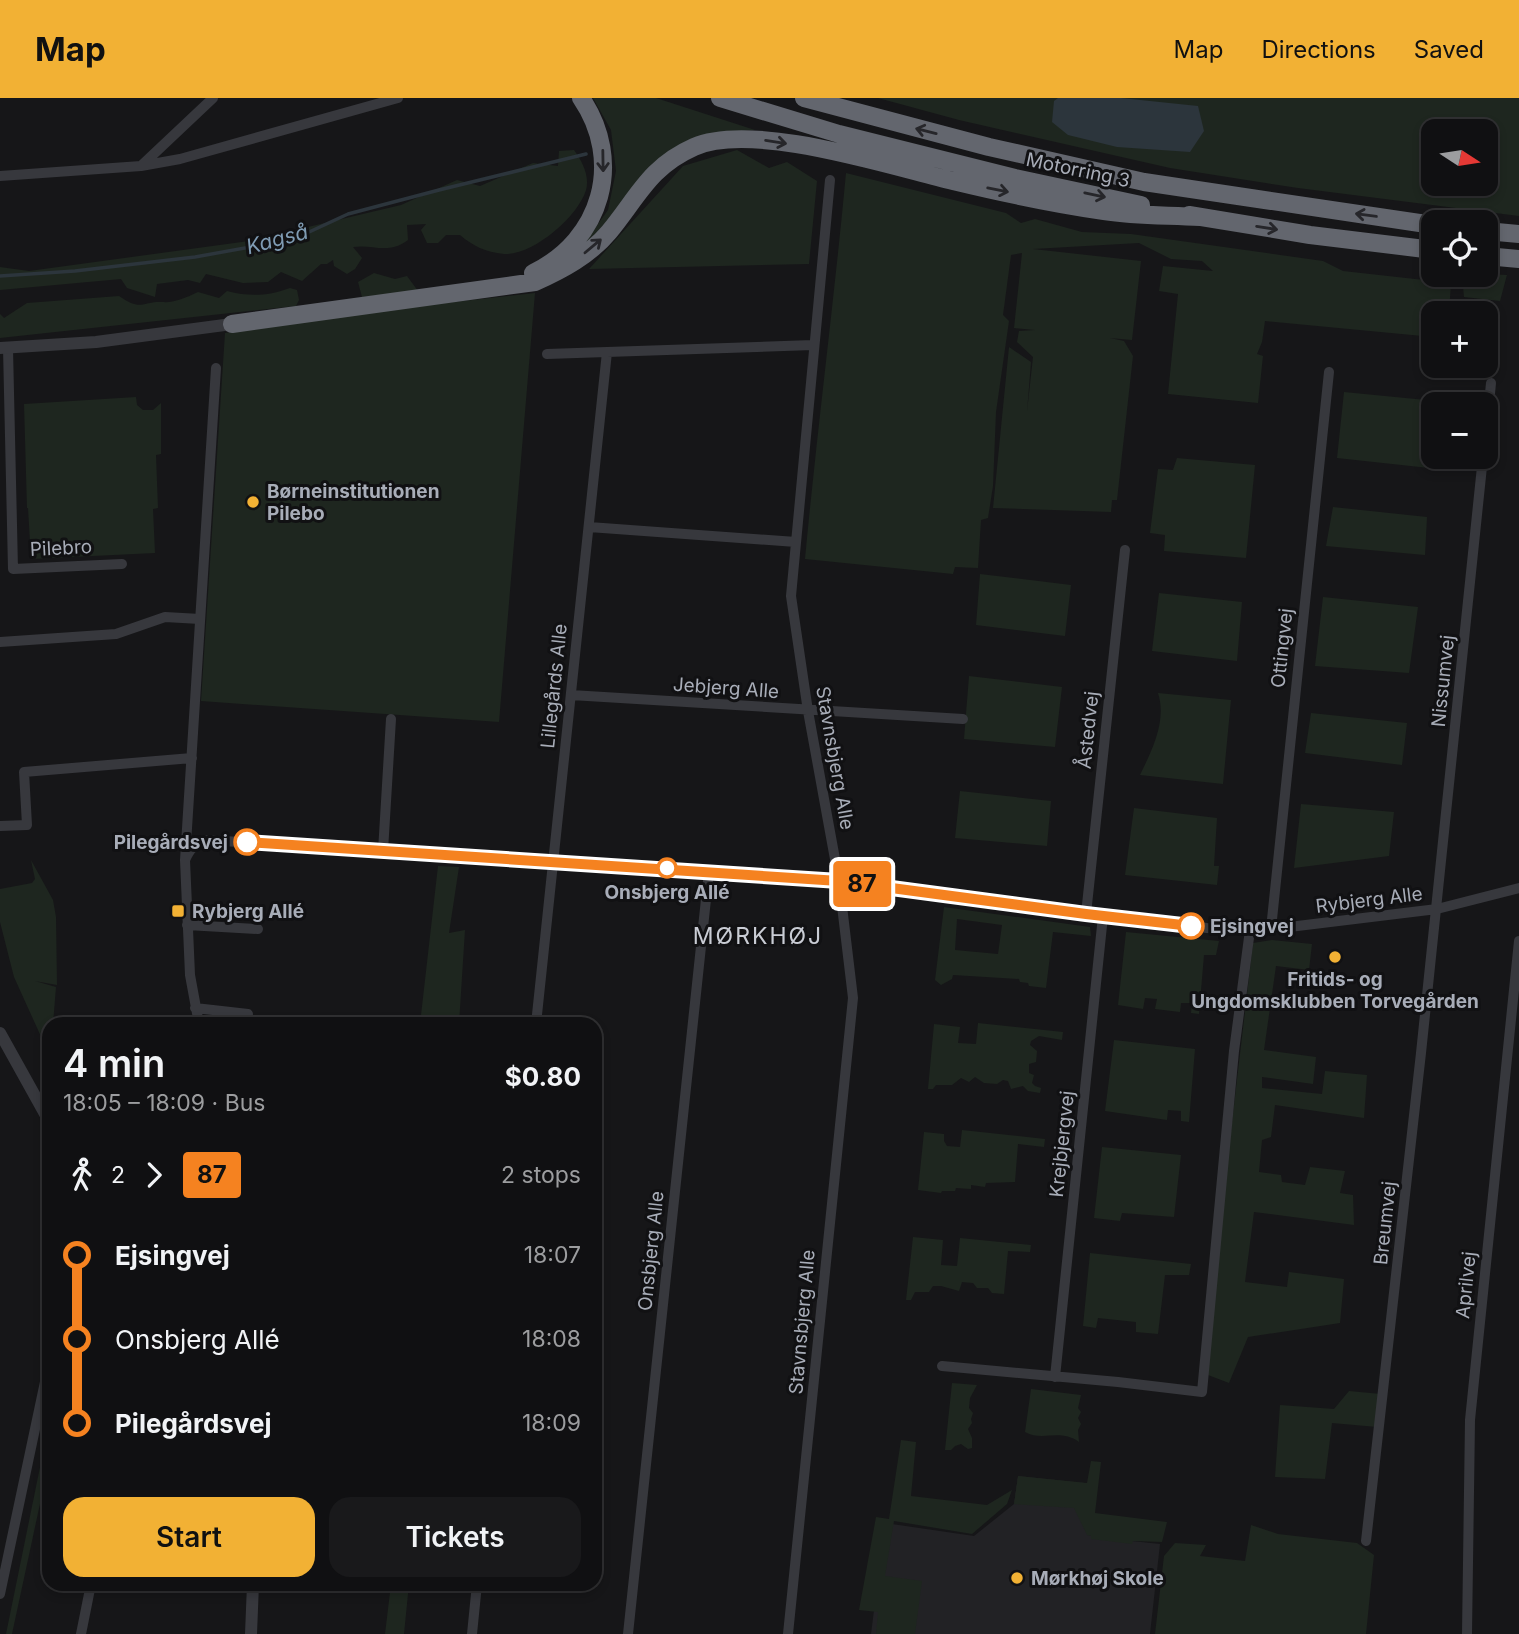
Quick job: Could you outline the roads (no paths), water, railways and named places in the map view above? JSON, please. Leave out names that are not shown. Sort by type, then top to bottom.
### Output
[{"type":"highway","points":[[511,284],[543,268],[566,250],[585,228],[598,202],[604,171],[603,144],[593,115],[581,98]]},
{"type":"highway","name":"Motorring 3","points":[[720,98],[839,134],[974,168],[1200,217],[1310,235],[1421,249]]},
{"type":"highway","name":"Motorring 3","points":[[804,98],[989,147],[1144,182],[1421,223]]},
{"type":"highway","points":[[232,324],[535,282],[568,268],[608,234],[649,178],[667,160],[696,145],[723,139],[752,138],[818,148],[956,182],[1105,212],[1200,217]]},
{"type":"highway","points":[[1498,232],[1519,234]]},
{"type":"highway","points":[[1498,257],[1519,259]]},
{"type":"street","points":[[141,166],[213,98]]},
{"type":"street","points":[[0,176],[141,166],[180,159],[398,98]]},
{"type":"street","name":"Stavnsbjerg Alle","points":[[788,1634],[853,998],[839,881],[808,711],[791,596],[830,180]]},
{"type":"street","name":"Pilebro","points":[[122,564],[13,569],[4,348],[96,342],[232,324]]},
{"type":"street","points":[[547,354],[813,345]]},
{"type":"street","name":"Lillegårds Alle","points":[[537,1017],[607,352]]},
{"type":"street","points":[[197,1017],[187,925],[186,860],[216,368]]},
{"type":"street","name":"Ottingvej","points":[[1271,929],[1329,372]]},
{"type":"street","points":[[1490,392],[1491,383]]},
{"type":"street","name":"Nissumvej","points":[[1437,909],[1482,469]]},
{"type":"street","points":[[589,527],[796,542]]},
{"type":"street","name":"Åstedvej","points":[[1086,914],[1125,550]]},
{"type":"street","points":[[0,642],[116,634],[165,617],[200,619]]},
{"type":"street","name":"Jebjerg Alle","points":[[571,695],[963,719]]},
{"type":"street","points":[[383,851],[391,719]]},
{"type":"street","points":[[0,826],[27,825],[24,772],[192,758]]},
{"type":"street","name":"Rybjerg Alle","points":[[186,860],[189,851],[208,839],[709,871],[839,881],[1086,914],[1207,928],[1250,930],[1437,909],[1519,888]]},
{"type":"street","name":"Onsbjerg Alle","points":[[628,1634],[709,871]]},
{"type":"street","name":"Breumvej","points":[[1366,1541],[1383,1409],[1437,909]]},
{"type":"street","name":"Krejbjergvej","points":[[1055,1377],[1103,916]]},
{"type":"street","points":[[187,925],[258,929]]},
{"type":"street","points":[[942,1366],[1202,1392],[1234,1051],[1250,930]]},
{"type":"street","name":"Aprilvej","points":[[1466,1634],[1470,1420],[1519,941]]},
{"type":"street","points":[[195,1008],[248,1014]]},
{"type":"street","points":[[0,1033],[42,1108]]},
{"type":"street","points":[[0,1594],[42,1396]]},
{"type":"street","points":[[81,1634],[90,1591]]},
{"type":"street","points":[[251,1634],[253,1591]]},
{"type":"street","points":[[472,1634],[476,1591]]},
{"type":"waterway","name":"Kagså","points":[[0,276],[75,271],[195,257],[294,239],[348,214],[586,154]]},
{"type":"place","name":"Børneinstitutionen Pilebo","points":[[253,502]]},
{"type":"place","name":"Pilegårdsvej","points":[[247,842]]},
{"type":"place","name":"Onsbjerg Allé","points":[[667,868]]},
{"type":"place","name":"Rybjerg Allé","points":[[178,911]]},
{"type":"place","name":"Ejsingvej","points":[[1191,926]]},
{"type":"place","name":"Fritids- og Ungdomsklubben Torvegården","points":[[1335,957]]},
{"type":"place","name":"Mørkhøj Skole","points":[[1017,1578]]},
{"type":"district","name":"MØRKHØJ","points":[[758,936]]}]
